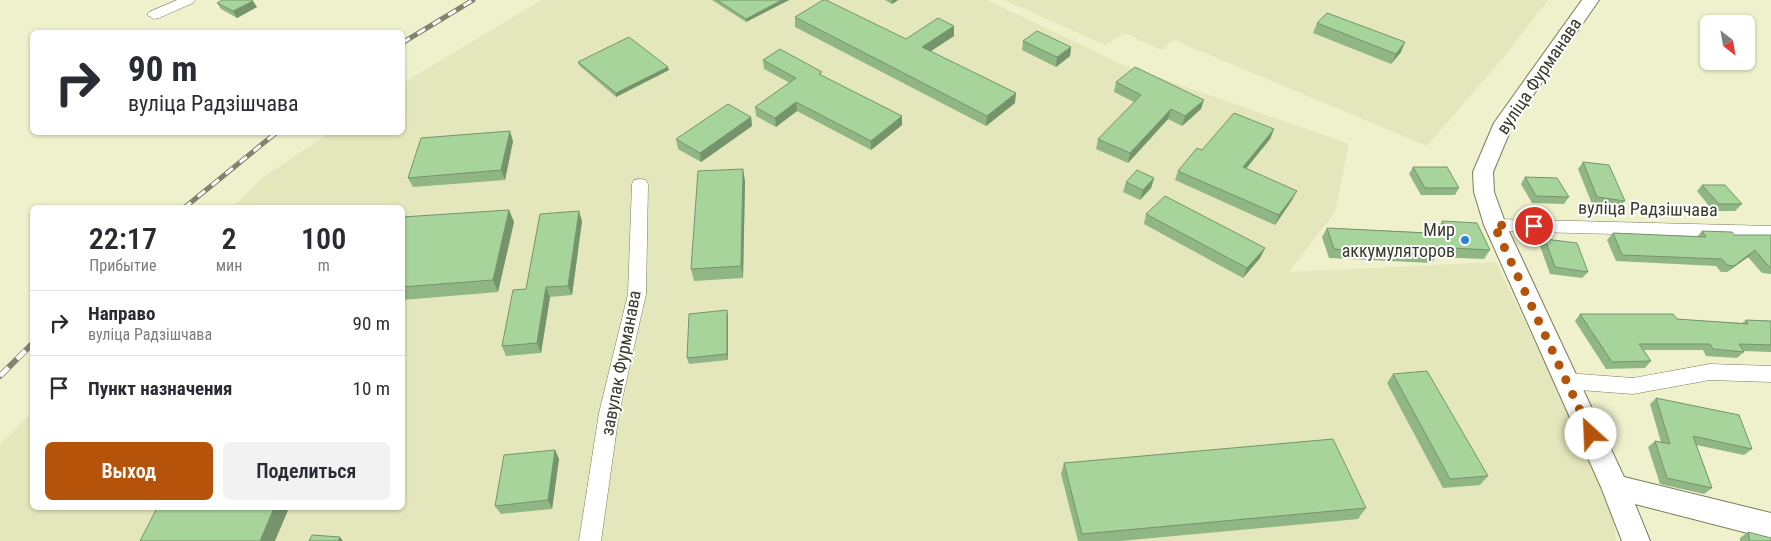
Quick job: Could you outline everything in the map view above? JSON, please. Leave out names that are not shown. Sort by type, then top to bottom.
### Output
[{"type":"street","points":[[154,15],[188,0]]},
{"type":"street","name":"вуліца Фурманава","points":[[1591,0],[1504,123],[1483,172],[1484,192],[1494,225],[1615,488],[1636,541]]},
{"type":"street","name":"завулак Фурманава","points":[[590,541],[609,412],[637,294],[640,184]]},
{"type":"street","name":"вуліца Радзішчава","points":[[1494,225],[1771,232]]},
{"type":"street","points":[[1566,381],[1633,386],[1710,372],[1771,374]]},
{"type":"street","points":[[1615,488],[1771,526]]},
{"type":"shaded area","points":[[542,0],[987,0],[1126,66],[1349,144],[1335,212],[1289,272],[1496,262],[1612,503],[1616,541],[0,541],[0,445],[30,414],[30,510],[405,510],[405,205],[235,205],[262,178],[326,135],[405,135],[405,82]]},
{"type":"shaded area","points":[[1004,0],[1548,0],[1503,58],[1427,146],[1174,40],[1161,50],[1125,33],[1105,45]]},
{"type":"building","points":[[222,0],[253,1],[233,11],[217,3]]},
{"type":"building","points":[[717,0],[782,0],[746,19]]},
{"type":"building","points":[[823,0],[906,39],[938,18],[954,26],[922,47],[1016,93],[987,116],[795,17]]},
{"type":"building","points":[[1327,13],[1405,42],[1396,54],[1317,23]]},
{"type":"building","points":[[1037,31],[1071,47],[1057,57],[1023,41]]},
{"type":"building","points":[[629,37],[668,67],[616,93],[578,62]]},
{"type":"building","points":[[780,49],[822,72],[819,74],[902,116],[871,141],[796,102],[775,118],[755,107],[796,78],[763,60]]},
{"type":"building","points":[[1135,67],[1204,100],[1185,116],[1171,109],[1130,153],[1098,139],[1141,95],[1116,82]]},
{"type":"building","points":[[728,104],[751,117],[700,153],[676,139]]},
{"type":"building","points":[[1234,113],[1274,129],[1243,167],[1297,191],[1279,215],[1178,171],[1197,148],[1202,150]]},
{"type":"building","points":[[510,131],[501,170],[408,178],[421,138]]},
{"type":"building","points":[[1583,162],[1609,165],[1625,201],[1597,197]]},
{"type":"building","points":[[1413,167],[1447,167],[1459,188],[1425,188]]},
{"type":"building","points":[[743,169],[741,266],[691,269],[698,171]]},
{"type":"building","points":[[1137,170],[1154,178],[1143,190],[1126,182]]},
{"type":"building","points":[[1525,177],[1557,178],[1569,197],[1536,196]]},
{"type":"building","points":[[1702,185],[1725,185],[1742,204],[1719,204]]},
{"type":"building","points":[[1165,196],[1265,248],[1247,268],[1146,214]]},
{"type":"building","points":[[509,210],[493,280],[405,287],[405,217]]},
{"type":"building","points":[[579,211],[568,286],[546,287],[537,343],[502,346],[513,290],[526,289],[540,214]]},
{"type":"building","points":[[1442,221],[1477,223],[1490,250],[1434,247],[1437,255],[1334,249],[1327,228],[1448,234]]},
{"type":"building","points":[[1702,231],[1732,232],[1734,235],[1771,235],[1771,267],[1755,250],[1734,266],[1727,265],[1722,259],[1622,255],[1613,233],[1706,237]]},
{"type":"building","points":[[1545,239],[1577,243],[1588,272],[1555,267]]},
{"type":"building","points":[[727,310],[727,354],[687,358],[689,314]]},
{"type":"building","points":[[1580,314],[1673,314],[1677,319],[1748,324],[1746,320],[1771,321],[1771,345],[1739,344],[1744,352],[1713,349],[1710,344],[1639,344],[1651,361],[1612,362]]},
{"type":"building","points":[[1427,371],[1488,476],[1450,479],[1393,374]]},
{"type":"building","points":[[1656,398],[1739,415],[1752,449],[1693,436],[1712,488],[1667,478],[1655,441],[1670,444]]},
{"type":"building","points":[[1333,439],[1366,508],[1082,534],[1064,463]]},
{"type":"building","points":[[555,450],[548,500],[495,506],[504,455]]},
{"type":"building","points":[[156,510],[273,510],[260,541],[140,541]]},
{"type":"building","points":[[1748,532],[1771,538],[1771,541],[1750,541]]},
{"type":"building","points":[[312,535],[340,537],[338,541],[309,541]]},
{"type":"railway","points":[[405,41],[473,0]]},
{"type":"railway","points":[[188,205],[273,135]]},
{"type":"railway","points":[[0,376],[30,346]]},
{"type":"place","name":"Мир аккумуляторов","points":[[1465,240]]},
{"type":"route","points":[[1534,226],[1494,225],[1591,434]]}]
